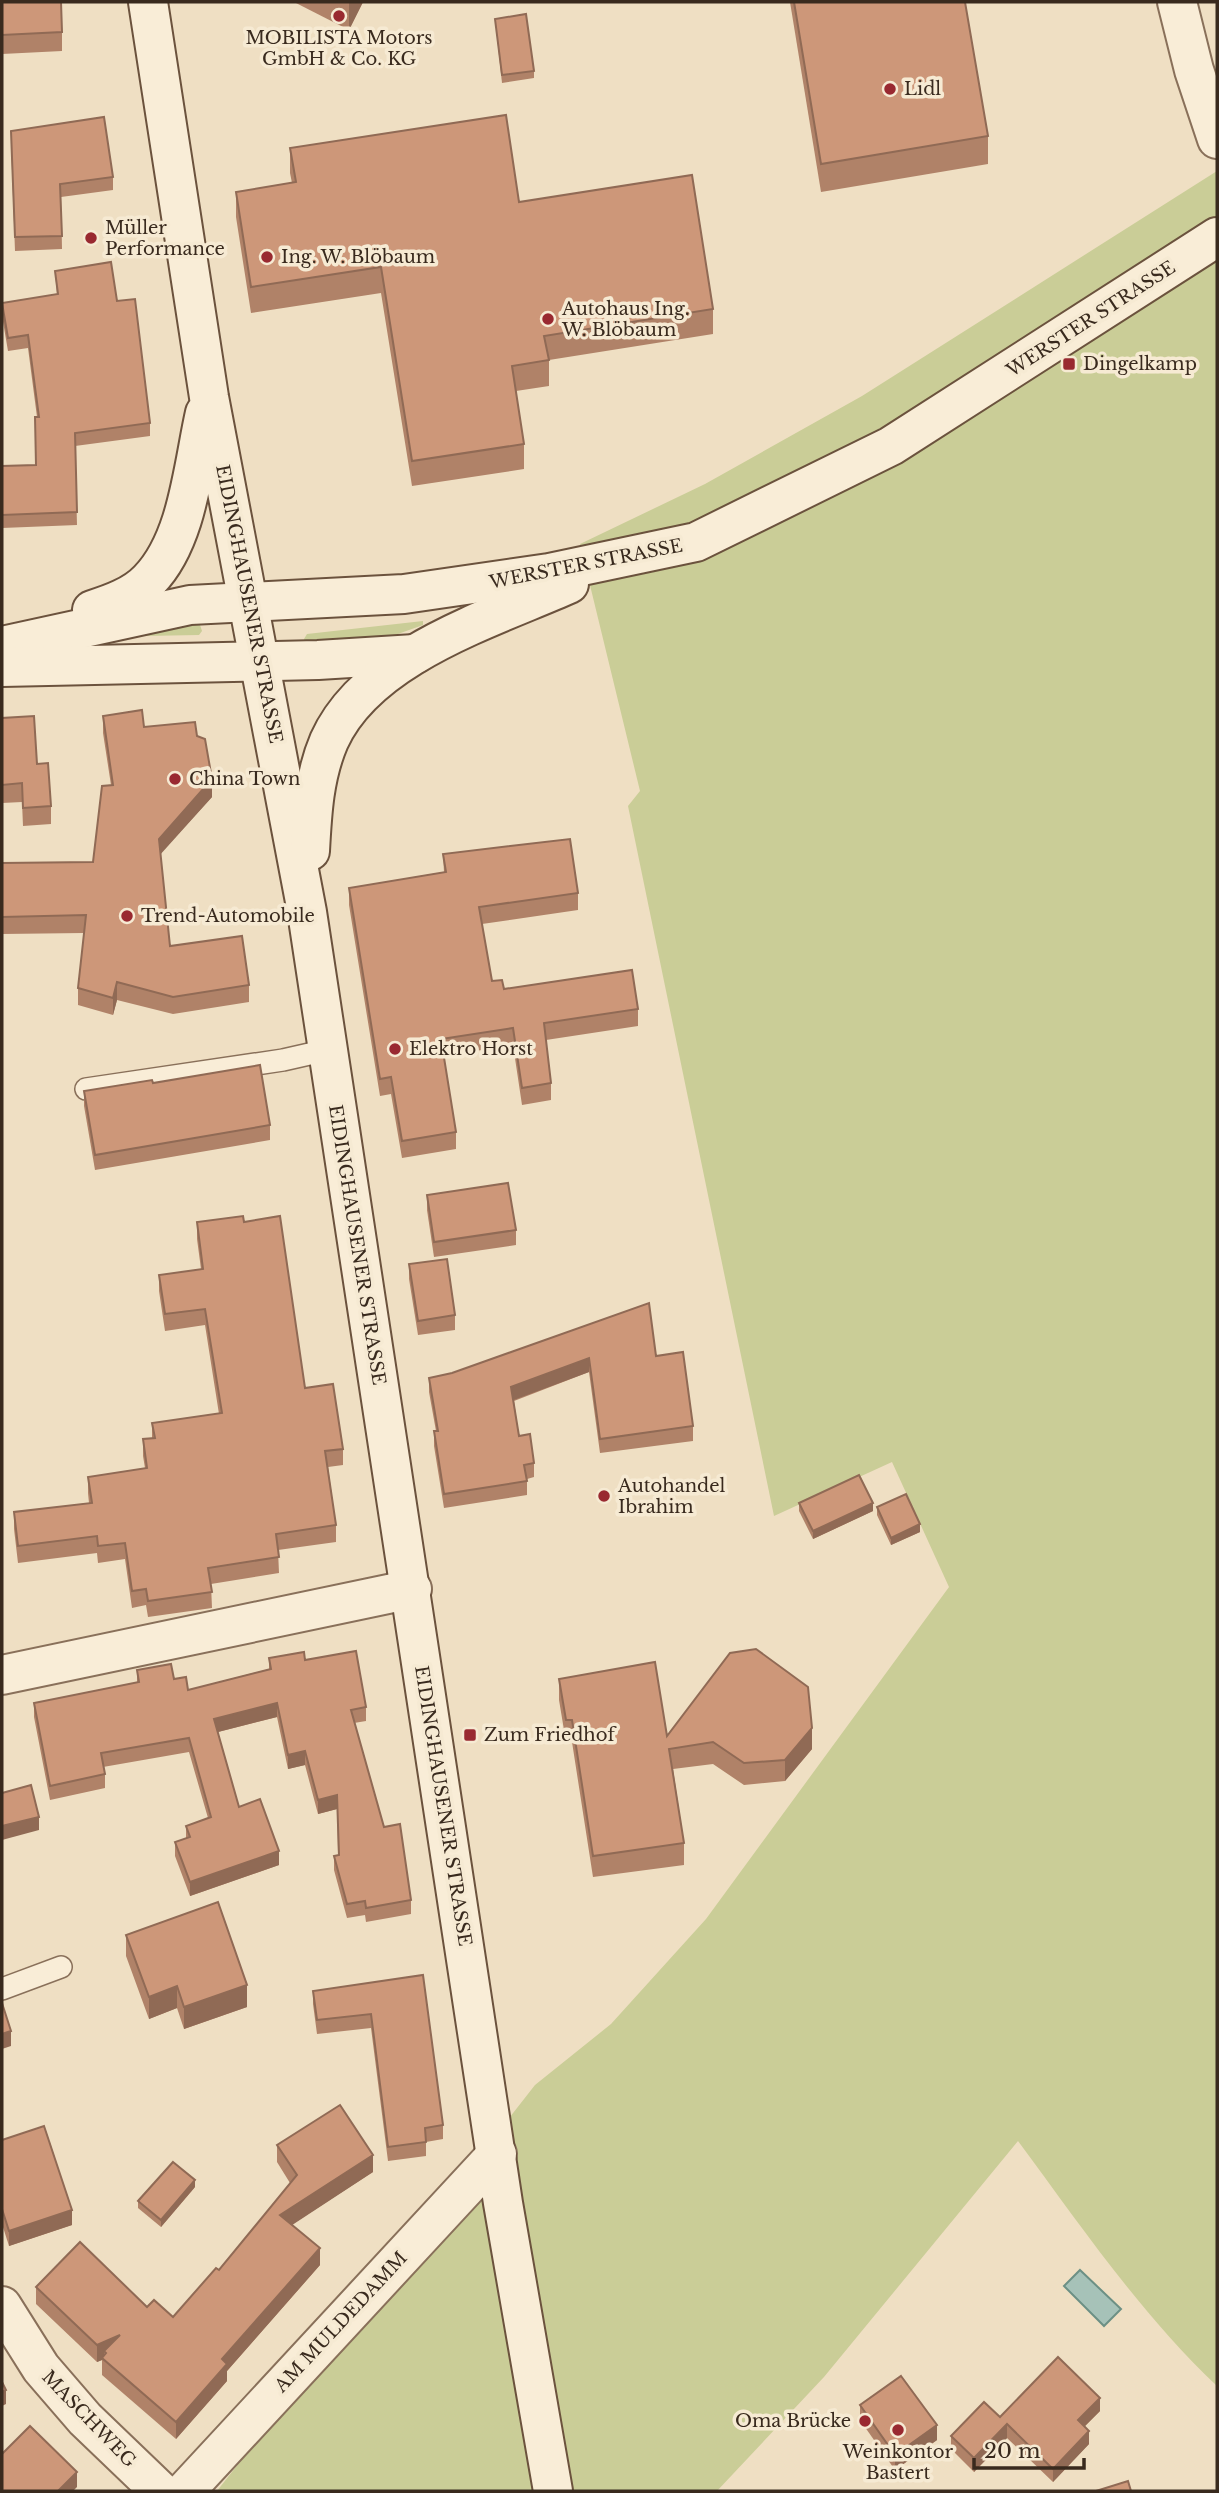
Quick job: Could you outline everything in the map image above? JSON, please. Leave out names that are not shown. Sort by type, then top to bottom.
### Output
[{"type":"main road","name":"EIDINGHAUSENER STRASSE","points":[[148,2],[209,397],[307,912],[412,1589],[424,1694],[503,2203],[553,2491]]},
{"type":"main road","points":[[1177,2],[1194,70],[1217,139]]},
{"type":"main road","name":"WERSTER STRASSE","points":[[2,644],[190,605],[404,594],[621,560],[696,542],[891,446],[1217,237]]},
{"type":"main road","points":[[2,644],[119,601],[148,581],[169,553],[185,515],[209,397]]},
{"type":"main road","points":[[307,912],[313,802],[329,741],[350,706],[387,673],[415,654],[621,560]]},
{"type":"main road","points":[[2,667],[415,654]]},
{"type":"main road","points":[[2,1675],[412,1589]]},
{"type":"main road","name":"AM MULDEDAMM","points":[[185,2491],[496,2154]]},
{"type":"main road","name":"MASCHWEG","points":[[2,2306],[41,2368],[67,2399],[160,2491]]},
{"type":"lane","points":[[86,1089],[283,1060],[327,1050]]},
{"type":"lane","points":[[2,1989],[61,1967]]},
{"type":"green space","points":[[1217,171],[1217,2386],[1137,2299],[1018,2141],[824,2377],[717,2491],[217,2491],[535,2085],[611,2024],[706,1919],[949,1587],[892,1462],[774,1516],[628,806],[640,791],[580,544],[705,484],[862,396]]},
{"type":"green space","points":[[423,621],[423,625],[370,644],[306,645],[304,639],[307,634]]},
{"type":"green space","points":[[199,622],[202,631],[199,635],[90,637]]},
{"type":"water","points":[[1080,2270],[1121,2309],[1104,2326],[1064,2286]]},
{"type":"building","points":[[2,2],[61,2],[62,32],[2,35]]},
{"type":"building","name":"Lidl","points":[[794,2],[965,2],[988,136],[821,164]]},
{"type":"building","points":[[526,14],[534,71],[502,75],[495,19]]},
{"type":"building","name":"Autohaus Ing. W. Blöbaum","points":[[506,115],[519,202],[692,175],[713,309],[544,336],[549,360],[512,366],[524,444],[412,461],[381,267],[251,287],[236,192],[296,182],[290,148]]},
{"type":"building","points":[[104,117],[113,177],[60,184],[62,236],[15,237],[11,131]]},
{"type":"building","points":[[111,262],[117,301],[135,299],[150,423],[75,433],[77,512],[2,515],[2,466],[36,465],[35,417],[39,417],[28,335],[8,338],[2,303],[58,294],[55,271]]},
{"type":"building","points":[[142,710],[144,727],[195,722],[197,736],[205,739],[212,779],[159,839],[170,946],[242,936],[249,985],[173,997],[117,982],[113,998],[78,988],[86,915],[2,917],[2,863],[93,862],[102,786],[113,785],[103,716]]},
{"type":"building","points":[[34,716],[37,764],[48,763],[51,806],[23,808],[22,783],[2,785],[2,718]]},
{"type":"building","points":[[570,839],[578,893],[479,907],[492,981],[502,980],[504,989],[632,970],[638,1009],[544,1023],[551,1083],[522,1088],[513,1028],[441,1039],[456,1132],[402,1141],[391,1077],[380,1079],[349,888],[446,872],[443,854]]},
{"type":"building","points":[[260,1065],[270,1125],[95,1155],[84,1091],[152,1080],[153,1083]]},
{"type":"building","points":[[508,1183],[516,1230],[434,1242],[427,1195]]},
{"type":"building","points":[[243,1216],[244,1222],[280,1216],[305,1388],[333,1384],[343,1449],[325,1451],[336,1525],[276,1534],[279,1557],[208,1568],[212,1592],[148,1601],[146,1589],[132,1591],[125,1543],[98,1546],[97,1536],[18,1546],[14,1512],[92,1503],[88,1477],[147,1468],[143,1439],[155,1438],[152,1423],[222,1413],[205,1309],[165,1314],[159,1275],[203,1269],[197,1222]]},
{"type":"building","points":[[447,1259],[455,1315],[418,1321],[409,1264]]},
{"type":"building","points":[[649,1303],[656,1356],[683,1352],[693,1426],[600,1439],[589,1358],[511,1387],[519,1436],[530,1434],[534,1463],[524,1465],[527,1481],[444,1494],[434,1431],[438,1431],[429,1378],[452,1373]]},
{"type":"building","points":[[859,1475],[873,1503],[813,1531],[799,1503]]},
{"type":"building","points":[[906,1494],[920,1524],[891,1538],[877,1507]]},
{"type":"building","points":[[756,1649],[808,1687],[812,1728],[785,1760],[744,1763],[713,1742],[669,1749],[684,1843],[593,1856],[572,1720],[566,1720],[559,1679],[655,1662],[667,1736],[730,1653]]},
{"type":"building","points":[[356,1651],[366,1707],[351,1710],[384,1827],[400,1824],[411,1900],[366,1908],[365,1901],[347,1904],[334,1856],[339,1855],[337,1795],[318,1800],[305,1751],[288,1755],[277,1703],[214,1719],[239,1807],[260,1799],[279,1851],[190,1882],[175,1842],[190,1837],[186,1826],[211,1817],[189,1738],[101,1753],[105,1774],[50,1786],[34,1703],[139,1682],[137,1670],[171,1664],[174,1679],[186,1677],[188,1690],[271,1669],[269,1658],[304,1652],[305,1660]]},
{"type":"building","points":[[31,1785],[39,1817],[2,1826],[2,1793]]},
{"type":"building","points":[[218,1902],[247,1985],[184,2007],[177,1986],[149,1997],[126,1935]]},
{"type":"building","points":[[423,1975],[443,2125],[425,2128],[426,2142],[388,2147],[371,2014],[317,2020],[313,1991]]},
{"type":"building","points":[[2,2003],[11,2031],[2,2034]]},
{"type":"building","points":[[340,2105],[373,2155],[280,2215],[320,2248],[222,2359],[227,2364],[176,2422],[102,2358],[106,2353],[104,2351],[120,2335],[97,2345],[36,2287],[80,2242],[147,2307],[154,2300],[173,2317],[216,2268],[219,2270],[297,2175],[277,2145]]},
{"type":"building","points":[[44,2126],[72,2210],[9,2231],[2,2209],[2,2140]]},
{"type":"building","points":[[173,2162],[195,2180],[161,2220],[138,2201]]},
{"type":"building","points":[[1058,2357],[1100,2398],[1078,2420],[1089,2431],[1053,2469],[1007,2424],[974,2458],[951,2436],[984,2402],[1000,2417]]},
{"type":"building","name":"Weinkontor Bastert","points":[[901,2376],[937,2425],[895,2455],[860,2405]]},
{"type":"building","points":[[30,2426],[77,2472],[58,2491],[2,2491],[2,2454]]},
{"type":"building","points":[[1128,2481],[1131,2491],[1096,2491]]},
{"type":"place","name":"MOBILISTA Motors GmbH & Co. KG","points":[[339,16]]},
{"type":"place","name":"Lidl","points":[[890,89]]},
{"type":"place","name":"Müller Performance","points":[[91,238]]},
{"type":"place","name":"Ing. W. Blöbaum","points":[[267,257]]},
{"type":"place","name":"Autohaus Ing. W. Blöbaum","points":[[548,319]]},
{"type":"place","name":"Dingelkamp","points":[[1069,364]]},
{"type":"place","name":"China Town","points":[[175,779]]},
{"type":"place","name":"Trend-Automobile","points":[[127,916]]},
{"type":"place","name":"Elektro Horst","points":[[395,1049]]},
{"type":"place","name":"Autohandel Ibrahim","points":[[604,1496]]},
{"type":"place","name":"Zum Friedhof","points":[[470,1735]]},
{"type":"place","name":"Oma Brücke","points":[[865,2421]]},
{"type":"place","name":"Weinkontor Bastert","points":[[898,2430]]}]
